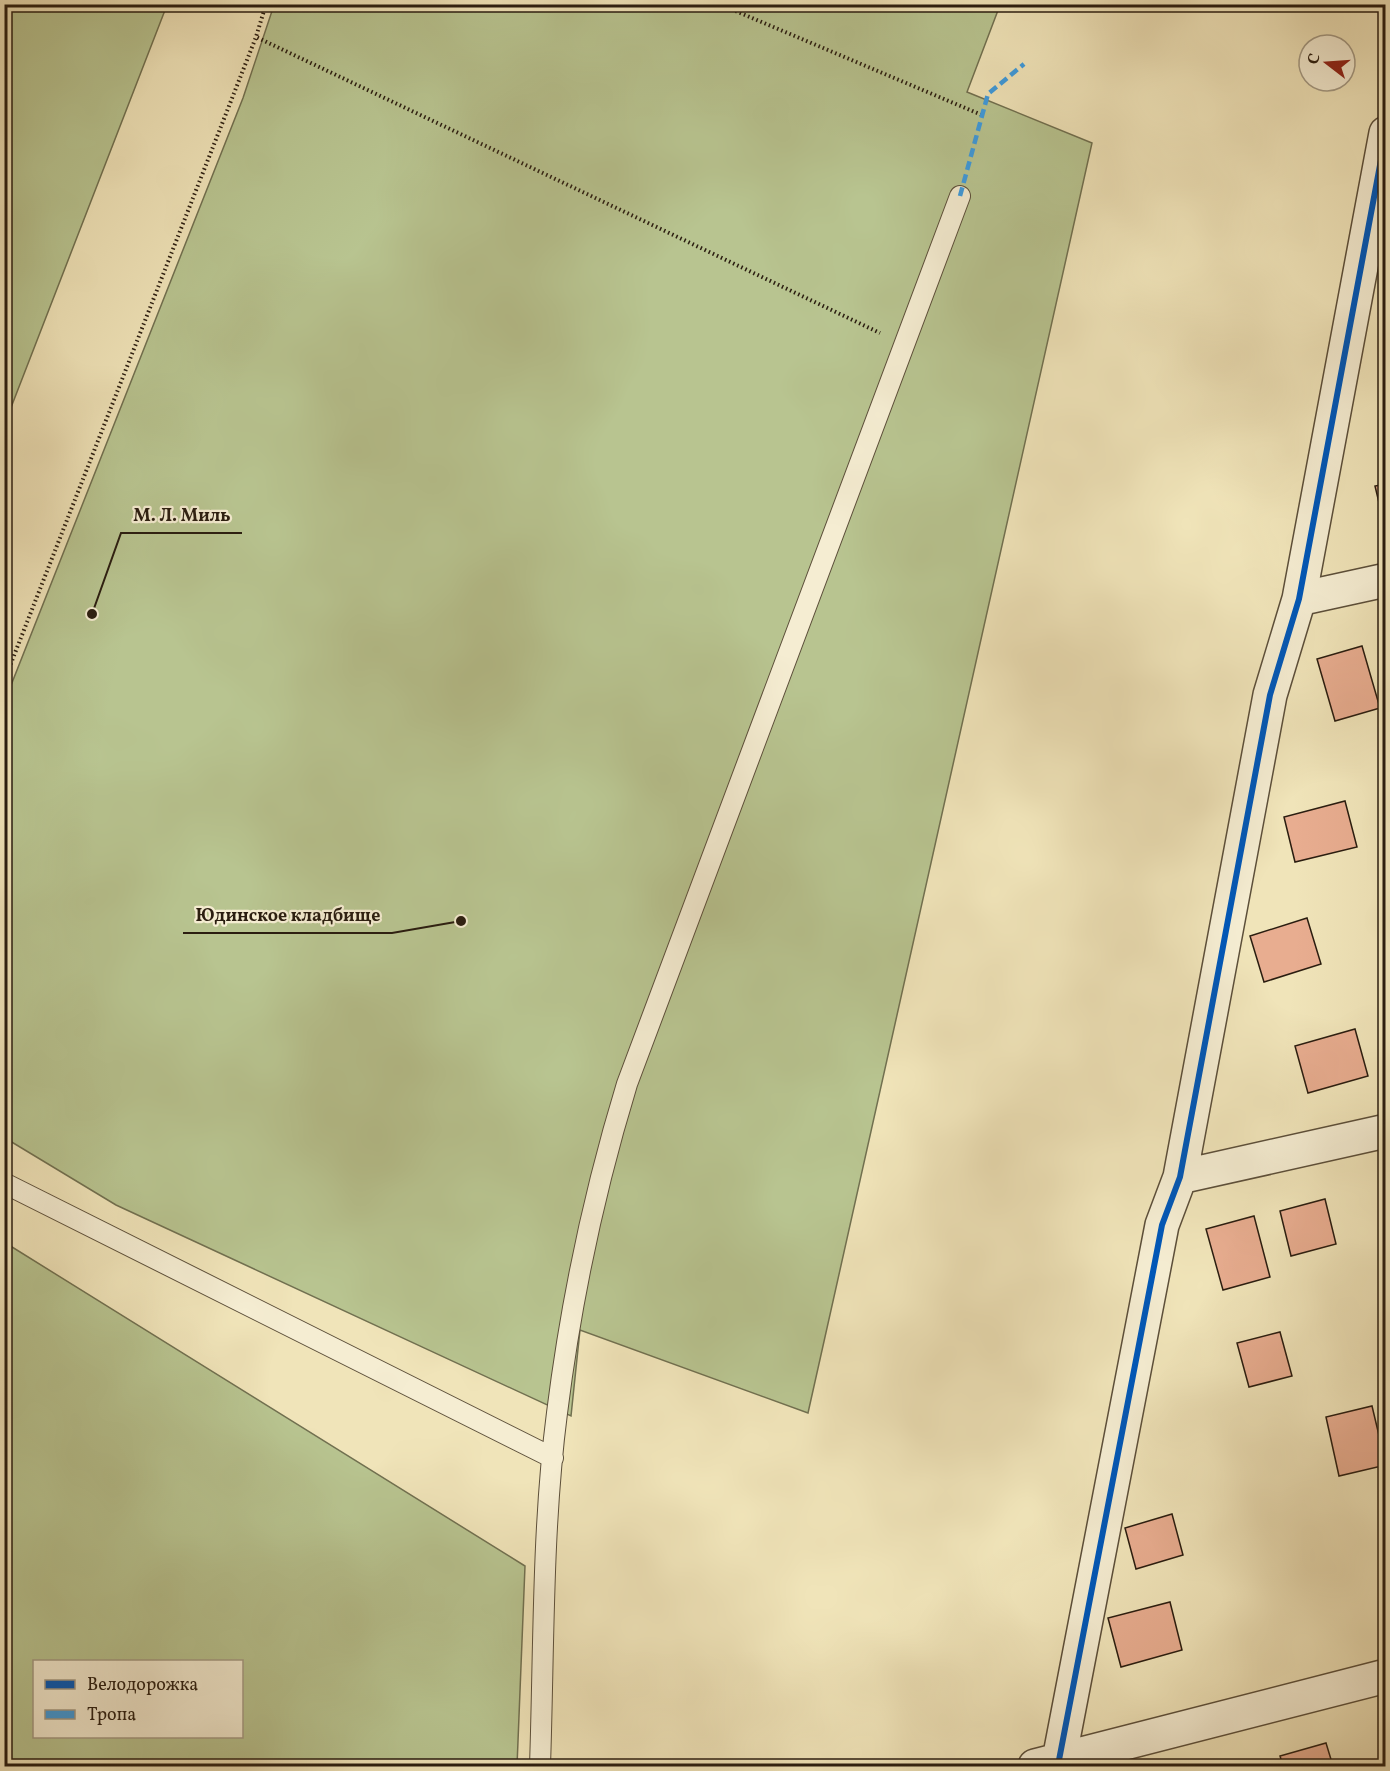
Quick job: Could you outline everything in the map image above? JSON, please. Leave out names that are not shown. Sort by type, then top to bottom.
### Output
[{"type":"street","points":[[1386,133],[1299,599],[1270,695],[1180,1177],[1162,1225],[1047,1763],[1386,1676]]},
{"type":"street","points":[[1299,599],[1386,580]]},
{"type":"street","points":[[1180,1177],[1386,1131]]},
{"type":"lane","points":[[540,1767],[553,1458],[557,1413],[575,1289],[607,1148],[627,1084],[960,196]]},
{"type":"lane","points":[[4,1183],[553,1458]]},
{"type":"path","points":[[4,681],[256,37],[266,4]]},
{"type":"path","points":[[719,4],[982,115]]},
{"type":"path","points":[[256,37],[904,345]]},
{"type":"green space","points":[[4,5],[167,5],[5,423]]},
{"type":"green space","points":[[274,5],[1000,5],[967,92],[1092,143],[808,1413],[580,1330],[571,1416],[116,1205],[5,1138],[4,703],[243,98]]},
{"type":"green space","points":[[4,1242],[525,1566],[517,1766],[5,1766]]},
{"type":"building","points":[[1386,484],[1386,532],[1375,486]]},
{"type":"building","points":[[1362,646],[1380,708],[1335,721],[1317,659]]},
{"type":"building","points":[[1345,801],[1357,847],[1295,862],[1284,817]]},
{"type":"building","points":[[1307,918],[1321,964],[1264,982],[1250,936]]},
{"type":"building","points":[[1355,1029],[1368,1076],[1308,1093],[1295,1046]]},
{"type":"building","points":[[1325,1199],[1336,1244],[1291,1256],[1280,1211]]},
{"type":"building","points":[[1254,1216],[1270,1277],[1223,1290],[1206,1229]]},
{"type":"building","points":[[1280,1332],[1292,1376],[1249,1387],[1237,1343]]},
{"type":"building","points":[[1372,1406],[1386,1465],[1339,1476],[1326,1417]]},
{"type":"building","points":[[1172,1514],[1183,1555],[1136,1569],[1125,1528]]},
{"type":"building","points":[[1170,1602],[1182,1650],[1121,1667],[1108,1618]]},
{"type":"building","points":[[1326,1743],[1333,1766],[1283,1766],[1280,1756]]},
{"type":"marked path","points":[[960,196],[988,94],[1024,64]]},
{"type":"cycle path","points":[[1059,1760],[1162,1225],[1180,1177],[1270,695],[1299,599],[1386,133]]},
{"type":"place","name":"М. Л. Миль","points":[[92,614]]},
{"type":"place","name":"Юдинское кладбище","points":[[461,921]]}]
